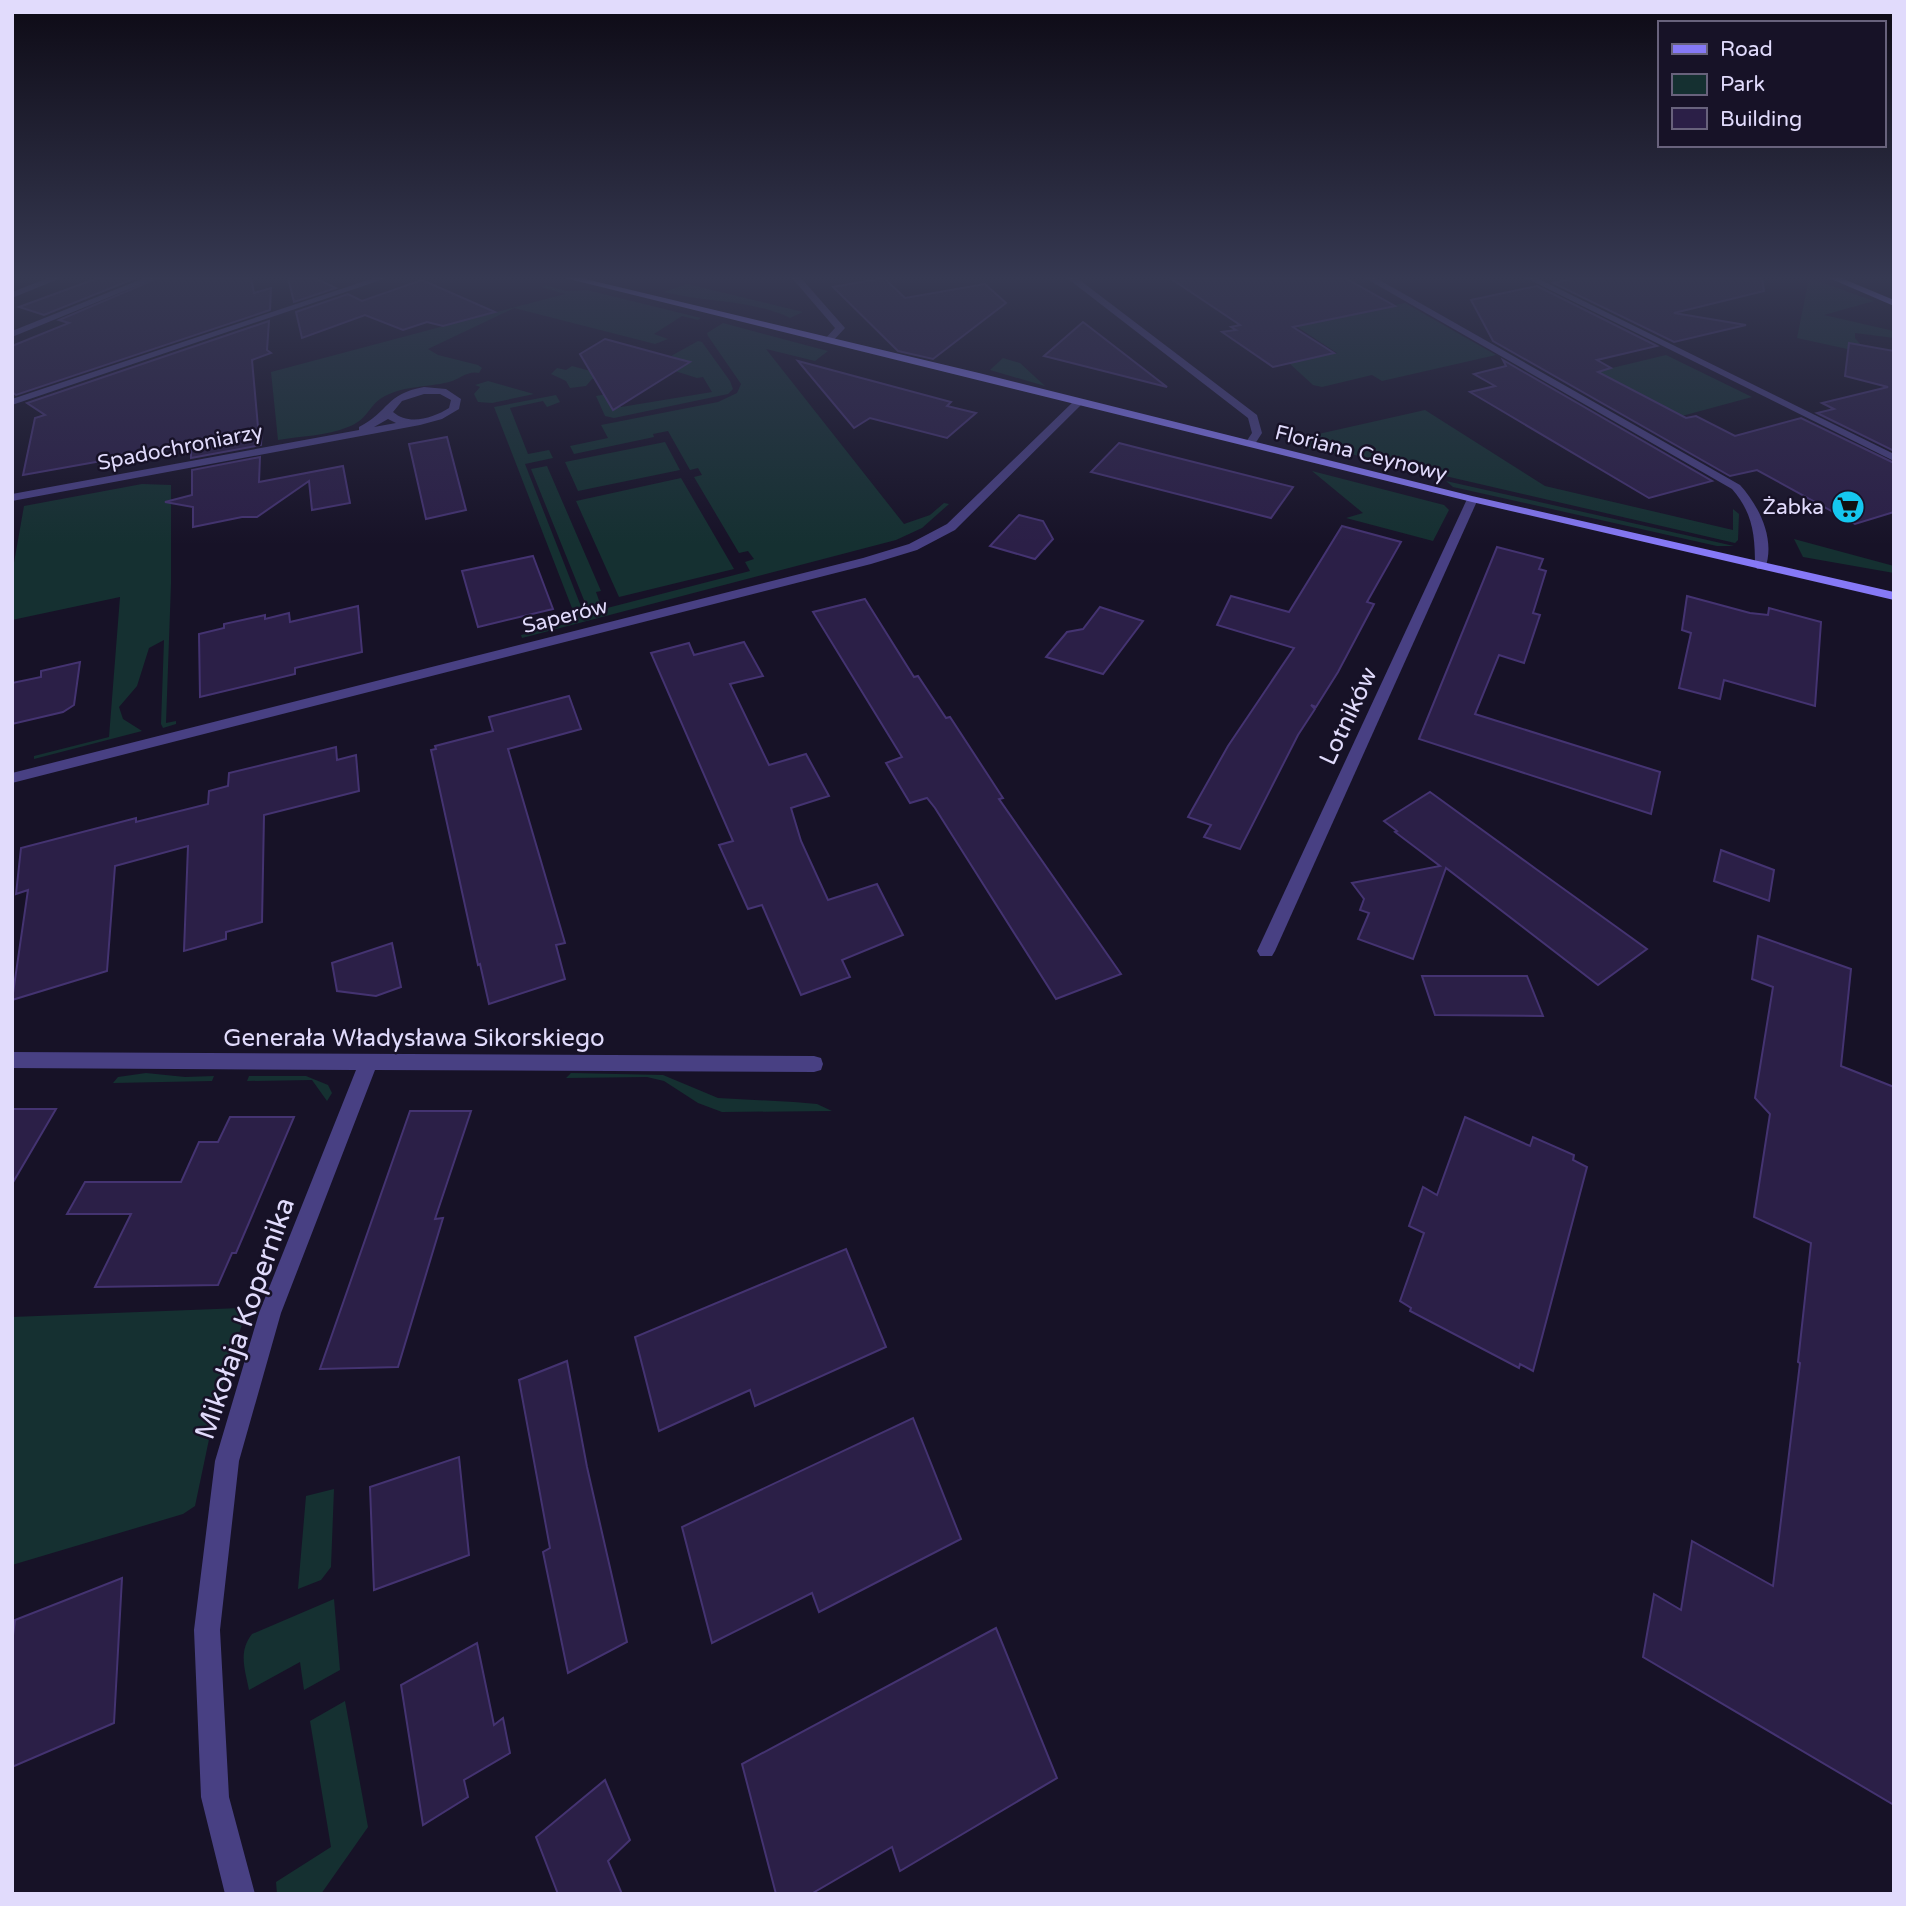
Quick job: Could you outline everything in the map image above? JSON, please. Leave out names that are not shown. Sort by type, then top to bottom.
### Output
[{"type":"street","points":[[13,401],[115,367]]},
{"type":"street","name":"Floriana Ceynowy","points":[[938,367],[1472,499],[1894,596]]},
{"type":"street","points":[[1187,367],[1253,417],[1257,433],[1249,445]]},
{"type":"street","points":[[1525,367],[1736,487],[1758,516],[1761,566]]},
{"type":"street","points":[[1710,367],[1894,458]]},
{"type":"street","name":"Spadochroniarzy","points":[[12,498],[420,422],[448,413],[456,404],[456,399],[444,392],[422,391],[392,402],[387,413],[355,434]]},
{"type":"street","name":"Saperów","points":[[12,778],[913,547],[951,527],[1079,402]]},
{"type":"street","points":[[387,413],[398,421],[420,422]]},
{"type":"street","name":"Lotników","points":[[1266,951],[1472,499]]},
{"type":"street","name":"Floriana Ceynowy","points":[[1860,587],[1894,590]]},
{"type":"street","name":"Generała Władysława Sikorskiego","points":[[12,1059],[814,1064]]},
{"type":"street","name":"Mikołaja Kopernika","points":[[240,1894],[215,1797],[207,1630],[227,1461],[270,1313],[369,1061]]},
{"type":"green space","points":[[290,367],[482,368],[479,373],[471,373],[449,382],[388,394],[376,402],[359,421],[340,430],[278,440],[271,372]]},
{"type":"green space","points":[[576,367],[598,373],[602,377],[592,379],[586,386],[570,388],[566,381],[551,374],[557,368],[566,370]]},
{"type":"green space","points":[[681,367],[720,367],[733,389],[728,394],[614,418],[605,416],[596,396],[613,393],[621,407],[712,392],[703,377],[697,378],[675,371]]},
{"type":"green space","points":[[729,367],[780,367],[904,524],[930,515],[944,503],[949,504],[922,528],[896,540],[522,638],[521,635],[577,621],[494,407],[556,395],[560,402],[547,407],[543,401],[510,408],[528,454],[549,450],[553,458],[525,464],[584,614],[750,571],[745,562],[754,559],[748,551],[739,553],[694,477],[702,475],[698,468],[690,470],[668,431],[653,434],[654,437],[574,454],[570,446],[608,438],[601,425],[718,402],[737,393],[741,384]]},
{"type":"green space","points":[[993,367],[1024,367],[1045,386],[990,370]]},
{"type":"green space","points":[[1293,367],[1444,367],[1382,381],[1372,375],[1322,387],[1313,385]]},
{"type":"green space","points":[[1616,367],[1690,367],[1752,397],[1645,426],[1562,380]]},
{"type":"green space","points":[[488,381],[534,394],[492,403],[478,402],[474,394],[480,387],[475,385]]},
{"type":"green space","points":[[1425,410],[1545,486],[1733,530],[1733,509],[1739,514],[1738,540],[1735,543],[1346,453],[1316,450],[1289,439],[1309,444],[1314,435]]},
{"type":"green space","points":[[665,442],[680,470],[578,491],[565,462]]},
{"type":"green space","points":[[547,466],[601,591],[596,592],[601,606],[588,610],[531,469]]},
{"type":"green space","points":[[1312,471],[1444,505],[1449,510],[1433,541],[1346,518],[1363,513]]},
{"type":"green space","points":[[681,478],[734,569],[619,597],[576,501]]},
{"type":"green space","points":[[1446,481],[1734,546],[1717,546],[1453,487]]},
{"type":"green space","points":[[142,484],[171,485],[166,723],[176,721],[176,724],[163,728],[161,724],[164,640],[149,648],[137,686],[119,707],[123,719],[142,731],[34,759],[34,756],[109,737],[120,597],[12,620],[12,574],[24,506]]},
{"type":"green space","points":[[1794,539],[1894,566],[1894,573],[1803,557]]},
{"type":"green space","points":[[146,1073],[185,1077],[214,1076],[212,1081],[113,1083],[118,1077]]},
{"type":"green space","points":[[571,1073],[663,1075],[718,1098],[817,1104],[832,1111],[722,1112],[698,1103],[664,1081],[647,1077],[566,1078]]},
{"type":"green space","points":[[249,1076],[306,1076],[328,1085],[332,1093],[327,1101],[312,1080],[247,1081]]},
{"type":"green space","points":[[241,1308],[245,1315],[216,1406],[195,1506],[183,1514],[12,1565],[12,1317]]},
{"type":"green space","points":[[334,1489],[331,1567],[321,1580],[298,1589],[306,1496]]},
{"type":"green space","points":[[334,1599],[340,1670],[304,1690],[300,1662],[249,1690],[244,1654],[252,1634]]},
{"type":"green space","points":[[345,1701],[368,1827],[321,1894],[277,1894],[276,1882],[331,1847],[310,1721]]},
{"type":"building","points":[[12,367],[100,367],[16,395],[12,392]]},
{"type":"building","points":[[133,367],[253,367],[258,427],[262,428],[261,445],[191,458],[191,445],[23,475],[35,418],[45,415],[27,403]]},
{"type":"building","points":[[588,367],[682,367],[613,410]]},
{"type":"building","points":[[803,367],[820,367],[951,402],[947,406],[976,413],[947,438],[870,418],[854,428]]},
{"type":"building","points":[[1087,367],[1141,367],[1167,387]]},
{"type":"building","points":[[1502,367],[1515,367],[1712,481],[1649,498],[1470,392],[1495,386],[1474,374]]},
{"type":"building","points":[[1539,367],[1609,367],[1611,368],[1598,372],[1686,418],[1696,416],[1735,436],[1801,418],[1894,463],[1894,512],[1855,524],[1757,470],[1730,476]]},
{"type":"building","points":[[1846,367],[1894,367],[1894,451],[1817,413],[1834,409],[1822,403],[1888,387],[1845,376]]},
{"type":"building","points":[[447,437],[466,510],[426,519],[409,444]]},
{"type":"building","points":[[1119,443],[1293,487],[1271,518],[1091,472]]},
{"type":"building","points":[[260,457],[259,482],[343,466],[350,503],[312,510],[309,481],[257,517],[242,517],[193,527],[193,507],[165,502],[192,495],[192,470]]},
{"type":"building","points":[[1019,515],[1043,521],[1053,539],[1035,559],[990,546]]},
{"type":"building","points":[[1342,526],[1401,542],[1367,602],[1374,604],[1338,672],[1316,707],[1311,705],[1315,709],[1298,735],[1240,849],[1204,837],[1211,825],[1188,817],[1228,746],[1294,648],[1217,625],[1231,596],[1289,612]]},
{"type":"building","points":[[1497,547],[1543,559],[1539,569],[1546,571],[1533,613],[1540,615],[1524,663],[1499,655],[1475,714],[1660,772],[1651,814],[1419,739]]},
{"type":"building","points":[[533,556],[553,609],[478,627],[462,571]]},
{"type":"building","points":[[1687,596],[1750,613],[1768,615],[1769,608],[1821,622],[1815,706],[1724,680],[1720,699],[1679,688],[1691,633],[1682,630]]},
{"type":"building","points":[[865,599],[914,677],[918,676],[946,718],[950,717],[1003,798],[999,799],[1121,974],[1056,999],[935,808],[927,798],[910,803],[886,763],[902,757],[813,612]]},
{"type":"building","points":[[358,606],[362,652],[295,668],[295,674],[200,697],[199,634],[224,628],[224,624],[265,615],[265,619],[289,613],[290,622]]},
{"type":"building","points":[[1100,607],[1143,621],[1103,674],[1046,657],[1067,632],[1083,629]]},
{"type":"building","points":[[744,642],[763,676],[730,684],[769,765],[806,754],[829,796],[791,808],[801,841],[828,900],[877,884],[903,935],[842,960],[850,977],[801,995],[762,905],[748,909],[719,845],[733,841],[651,653],[689,643],[694,655]]},
{"type":"building","points":[[80,662],[74,705],[63,712],[12,724],[12,683],[41,677],[41,671]]},
{"type":"building","points":[[569,696],[581,729],[508,749],[565,943],[556,945],[565,979],[489,1004],[431,750],[436,749],[435,746],[493,731],[489,717]]},
{"type":"building","points":[[336,747],[337,760],[356,755],[359,791],[264,815],[262,922],[226,932],[226,939],[184,951],[188,846],[115,866],[107,971],[12,1000],[28,890],[16,894],[21,848],[136,818],[136,822],[208,804],[209,791],[228,786],[229,773]]},
{"type":"building","points":[[1430,792],[1647,949],[1598,985],[1446,868],[1413,959],[1358,939],[1369,913],[1360,910],[1364,899],[1352,883],[1440,866],[1384,821]]},
{"type":"building","points":[[1721,850],[1774,870],[1769,901],[1714,881]]},
{"type":"building","points":[[1758,936],[1851,969],[1841,1066],[1894,1087],[1894,1805],[1643,1657],[1654,1594],[1681,1610],[1692,1541],[1773,1586],[1800,1363],[1811,1243],[1754,1217],[1770,1114],[1755,1098],[1773,987],[1752,979]]},
{"type":"building","points":[[392,943],[401,987],[376,996],[337,991],[332,963]]},
{"type":"building","points":[[1422,976],[1527,976],[1543,1016],[1435,1015]]},
{"type":"building","points":[[12,1109],[56,1109],[12,1184]]},
{"type":"building","points":[[410,1111],[471,1111],[435,1219],[443,1218],[398,1367],[320,1369]]},
{"type":"building","points":[[230,1117],[294,1117],[236,1253],[232,1253],[218,1285],[95,1287],[131,1214],[67,1214],[85,1182],[181,1182],[199,1142],[218,1142]]},
{"type":"building","points":[[1465,1117],[1530,1146],[1533,1137],[1574,1155],[1573,1160],[1587,1167],[1533,1371],[1520,1364],[1519,1368],[1410,1311],[1411,1308],[1400,1301],[1424,1233],[1409,1226],[1423,1187],[1437,1195]]},
{"type":"building","points":[[846,1249],[886,1347],[755,1406],[750,1390],[659,1431],[635,1337]]},
{"type":"building","points":[[567,1361],[587,1467],[627,1642],[568,1673],[543,1552],[550,1548],[519,1380]]},
{"type":"building","points":[[913,1418],[961,1539],[819,1612],[812,1593],[712,1643],[682,1527]]},
{"type":"building","points":[[459,1457],[469,1555],[374,1590],[370,1487]]},
{"type":"building","points":[[122,1578],[114,1723],[12,1767],[12,1643],[15,1620]]},
{"type":"building","points":[[996,1628],[1057,1778],[900,1871],[892,1847],[811,1894],[776,1894],[742,1764]]},
{"type":"building","points":[[477,1643],[494,1725],[503,1718],[510,1753],[464,1780],[468,1797],[423,1825],[401,1685]]},
{"type":"building","points":[[605,1780],[630,1840],[608,1861],[622,1894],[558,1894],[536,1837]]},
{"type":"place","name":"Żabka","points":[[1848,507]]}]
